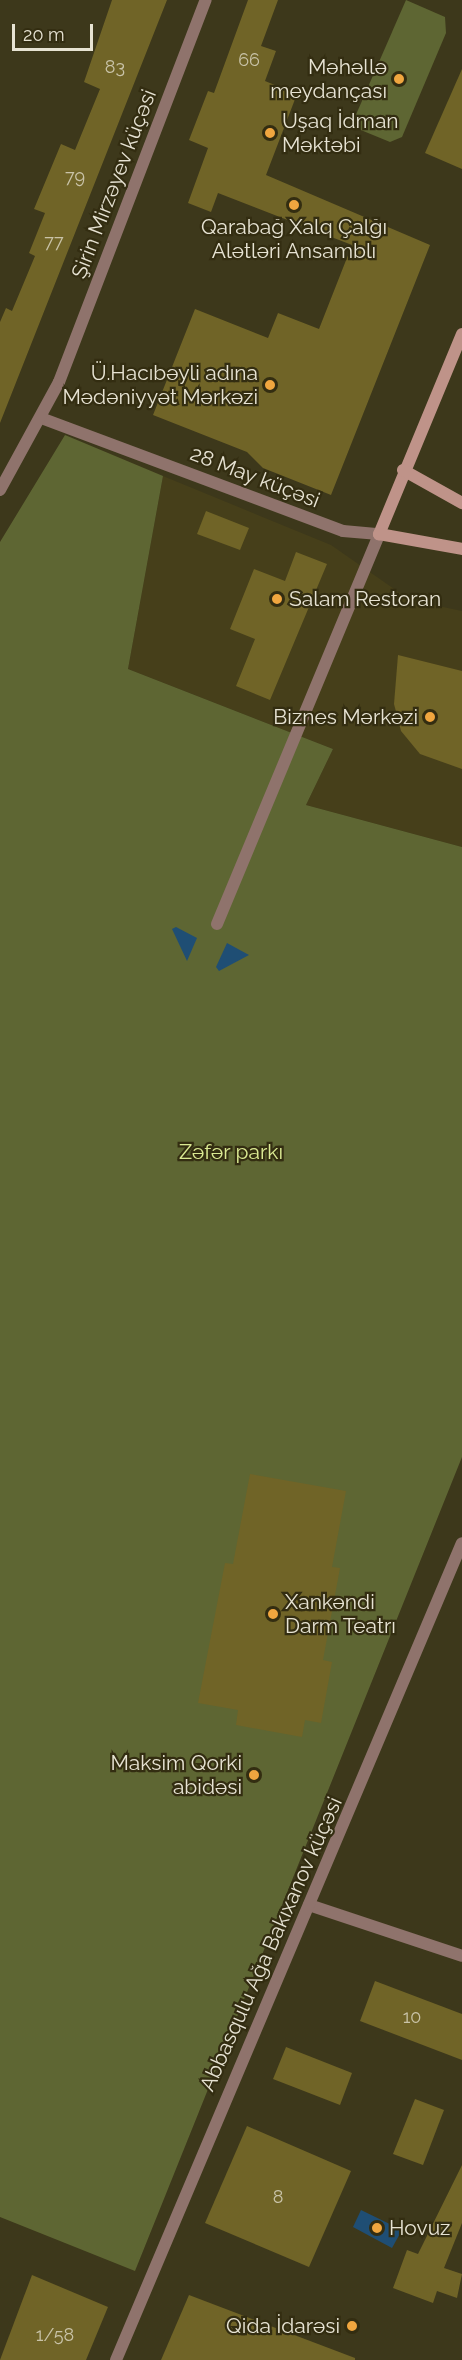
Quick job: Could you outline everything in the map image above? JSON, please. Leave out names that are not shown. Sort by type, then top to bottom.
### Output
[{"type":"main road","points":[[379,534],[403,470],[462,334]]},
{"type":"main road","points":[[403,470],[462,503]]},
{"type":"main road","name":"28 May küçəsi","points":[[379,534],[462,549]]},
{"type":"street","name":"Şirin Mirzəyev küçəsi","points":[[41,418],[59,382],[206,0]]},
{"type":"street","points":[[0,490],[41,418]]},
{"type":"street","name":"28 May küçəsi","points":[[41,418],[343,531],[379,534]]},
{"type":"street","points":[[217,924],[379,534]]},
{"type":"street","name":"Abbasqulu Ağa Bakıxanov küçəsi","points":[[116,2360],[462,1543]]},
{"type":"street","points":[[309,1905],[462,1956]]},
{"type":"shaded area","points":[[163,476],[331,545],[410,600],[462,611],[462,847],[306,805],[333,749],[128,669]]},
{"type":"green space","name":"Məhəllə meydançası","points":[[406,0],[445,17],[446,33],[402,137],[390,142],[351,126]]},
{"type":"green space","name":"Zəfər parkı","points":[[65,435],[163,476],[128,669],[333,749],[306,805],[462,847],[462,1457],[135,2271],[0,2217],[0,542]]},
{"type":"water","points":[[176,927],[197,938],[187,961],[172,929]]},
{"type":"water","points":[[227,943],[249,955],[219,971],[216,967]]},
{"type":"water","name":"Hovuz","points":[[361,2210],[402,2230],[392,2248],[353,2227]]},
{"type":"building","points":[[112,0],[167,0],[0,423],[0,322],[6,308],[12,311],[35,256],[29,253],[45,213],[34,209],[61,144],[75,150],[100,89],[84,82]]},
{"type":"building","name":"Ü.Hacıbəyli adına Mədəniyyət Mərkəzi","points":[[248,0],[278,0],[261,46],[276,51],[265,81],[297,94],[266,175],[430,245],[331,495],[263,468],[247,452],[153,415],[195,309],[268,338],[278,313],[319,329],[352,245],[218,193],[211,212],[188,203],[208,148],[189,140],[208,91],[214,93]]},
{"type":"building","points":[[462,69],[462,169],[425,153]]},
{"type":"building","points":[[206,511],[249,528],[240,550],[197,534]]},
{"type":"building","name":"Salam Restoran","points":[[296,552],[327,564],[270,700],[236,686],[255,639],[230,629],[254,569],[285,581]]},
{"type":"building","name":"Biznes Mərkəzi","points":[[398,655],[462,671],[462,769],[420,754],[401,731],[394,704]]},
{"type":"building","name":"Xankəndi Darm Teatrı","points":[[250,1474],[346,1491],[332,1567],[340,1568],[323,1660],[332,1662],[321,1723],[305,1720],[302,1737],[236,1725],[238,1710],[198,1703],[225,1563],[233,1564]]},
{"type":"building","points":[[375,1981],[462,2014],[462,2060],[360,2021]]},
{"type":"building","points":[[286,2047],[352,2073],[340,2105],[273,2079]]},
{"type":"building","points":[[415,2099],[444,2110],[423,2165],[393,2154]]},
{"type":"building","points":[[247,2126],[351,2171],[309,2267],[205,2223]]},
{"type":"building","points":[[462,2165],[462,2223],[444,2268],[462,2274],[457,2298],[437,2291],[433,2303],[393,2288],[407,2250],[418,2254]]},
{"type":"building","points":[[32,2275],[108,2307],[86,2360],[0,2360]]},
{"type":"building","points":[[189,2295],[355,2358],[355,2360],[161,2360]]},
{"type":"place","name":"Məhəllə meydançası","points":[[399,79]]},
{"type":"place","name":"Uşaq İdman Məktəbi","points":[[270,133]]},
{"type":"place","name":"Qarabağ Xalq Çalğı Alətləri Ansamblı","points":[[294,205]]},
{"type":"place","name":"Ü.Hacıbəyli adına Mədəniyyət Mərkəzi","points":[[270,385]]},
{"type":"place","name":"Salam Restoran","points":[[277,599]]},
{"type":"place","name":"Biznes Mərkəzi","points":[[430,717]]},
{"type":"place","name":"Xankəndi Darm Teatrı","points":[[273,1614]]},
{"type":"place","name":"Maksim Qorki abidəsi","points":[[254,1775]]},
{"type":"place","name":"Hovuz","points":[[377,2228]]},
{"type":"place","name":"Qida İdarəsi","points":[[352,2326]]}]
